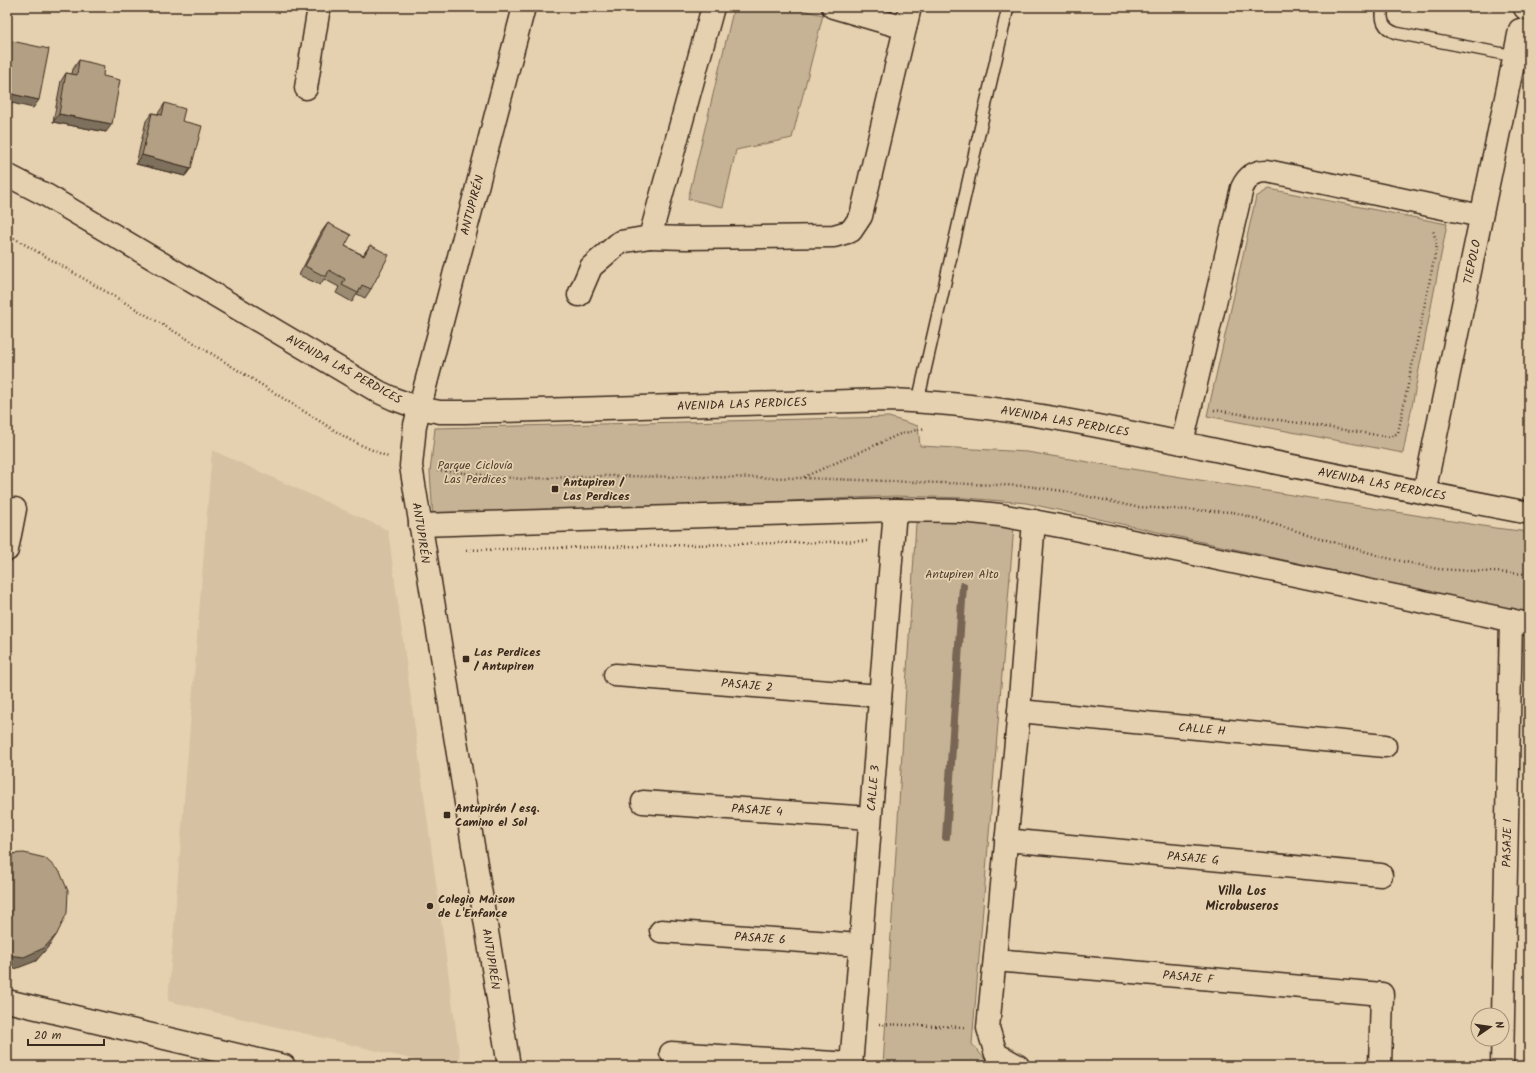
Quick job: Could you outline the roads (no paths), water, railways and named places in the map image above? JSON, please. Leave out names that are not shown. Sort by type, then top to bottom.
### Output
[{"type":"street","points":[[306,88],[319,7]]},
{"type":"street","name":"ANTUPIRÉN","points":[[509,1066],[411,466],[412,443],[419,408],[524,7]]},
{"type":"street","points":[[650,237],[713,7]]},
{"type":"street","points":[[833,7],[905,28]]},
{"type":"street","points":[[579,295],[591,267],[620,242],[650,237],[834,236],[851,231],[861,216],[910,7]]},
{"type":"street","name":"TIEPOLO","points":[[1424,493],[1514,56],[1524,30]]},
{"type":"street","points":[[1182,443],[1242,188],[1250,176],[1261,171],[1267,171],[1481,216]]},
{"type":"street","name":"AVENIDA LAS PERDICES","points":[[7,175],[46,195],[380,392],[419,408],[440,412],[465,412],[886,400],[918,401],[994,408],[1182,443],[1529,513]]},
{"type":"street","points":[[7,550],[15,509]]},
{"type":"street","points":[[420,525],[895,510],[1000,515],[1520,622]]},
{"type":"street","name":"CALLE 3","points":[[851,1065],[895,510]]},
{"type":"street","points":[[1018,1066],[996,1054],[988,1028],[1019,711],[1034,521]]},
{"type":"street","name":"PASAJE I","points":[[1502,1066],[1520,622]]},
{"type":"street","name":"PASAJE 2","points":[[615,675],[880,696]]},
{"type":"street","name":"CALLE H","points":[[1019,711],[1385,746]]},
{"type":"street","name":"PASAJE 4","points":[[644,802],[870,818]]},
{"type":"street","name":"PASAJE G","points":[[1006,840],[1381,875]]},
{"type":"street","name":"PASAJE 6","points":[[661,931],[860,944]]},
{"type":"street","name":"PASAJE F","points":[[995,960],[1382,994],[1380,1066]]},
{"type":"street","points":[[7,1001],[228,1060],[284,1066]]},
{"type":"street","points":[[671,1053],[851,1065]]},
{"type":"lane","points":[[918,401],[1008,7]]},
{"type":"lane","points":[[1383,7],[1382,22],[1385,27],[1396,33],[1514,56]]},
{"type":"waterway","points":[[946,837],[963,586]]},
{"type":"place","name":"Antupiren / Las Perdices","points":[[555,489]]},
{"type":"place","name":"Las Perdices / Antupiren","points":[[466,659]]},
{"type":"place","name":"Antupirén / esq. Camino el Sol","points":[[447,815]]},
{"type":"place","name":"Colegio Maison de L'Enfance","points":[[430,906]]},
{"type":"district","name":"Villa Los Microbuseros","points":[[1242,898]]},
{"type":"park label","name":"Parque Ciclovía Las Perdices","points":[[475,472]]},
{"type":"park label","name":"Antupiren Alto","points":[[962,574]]}]
